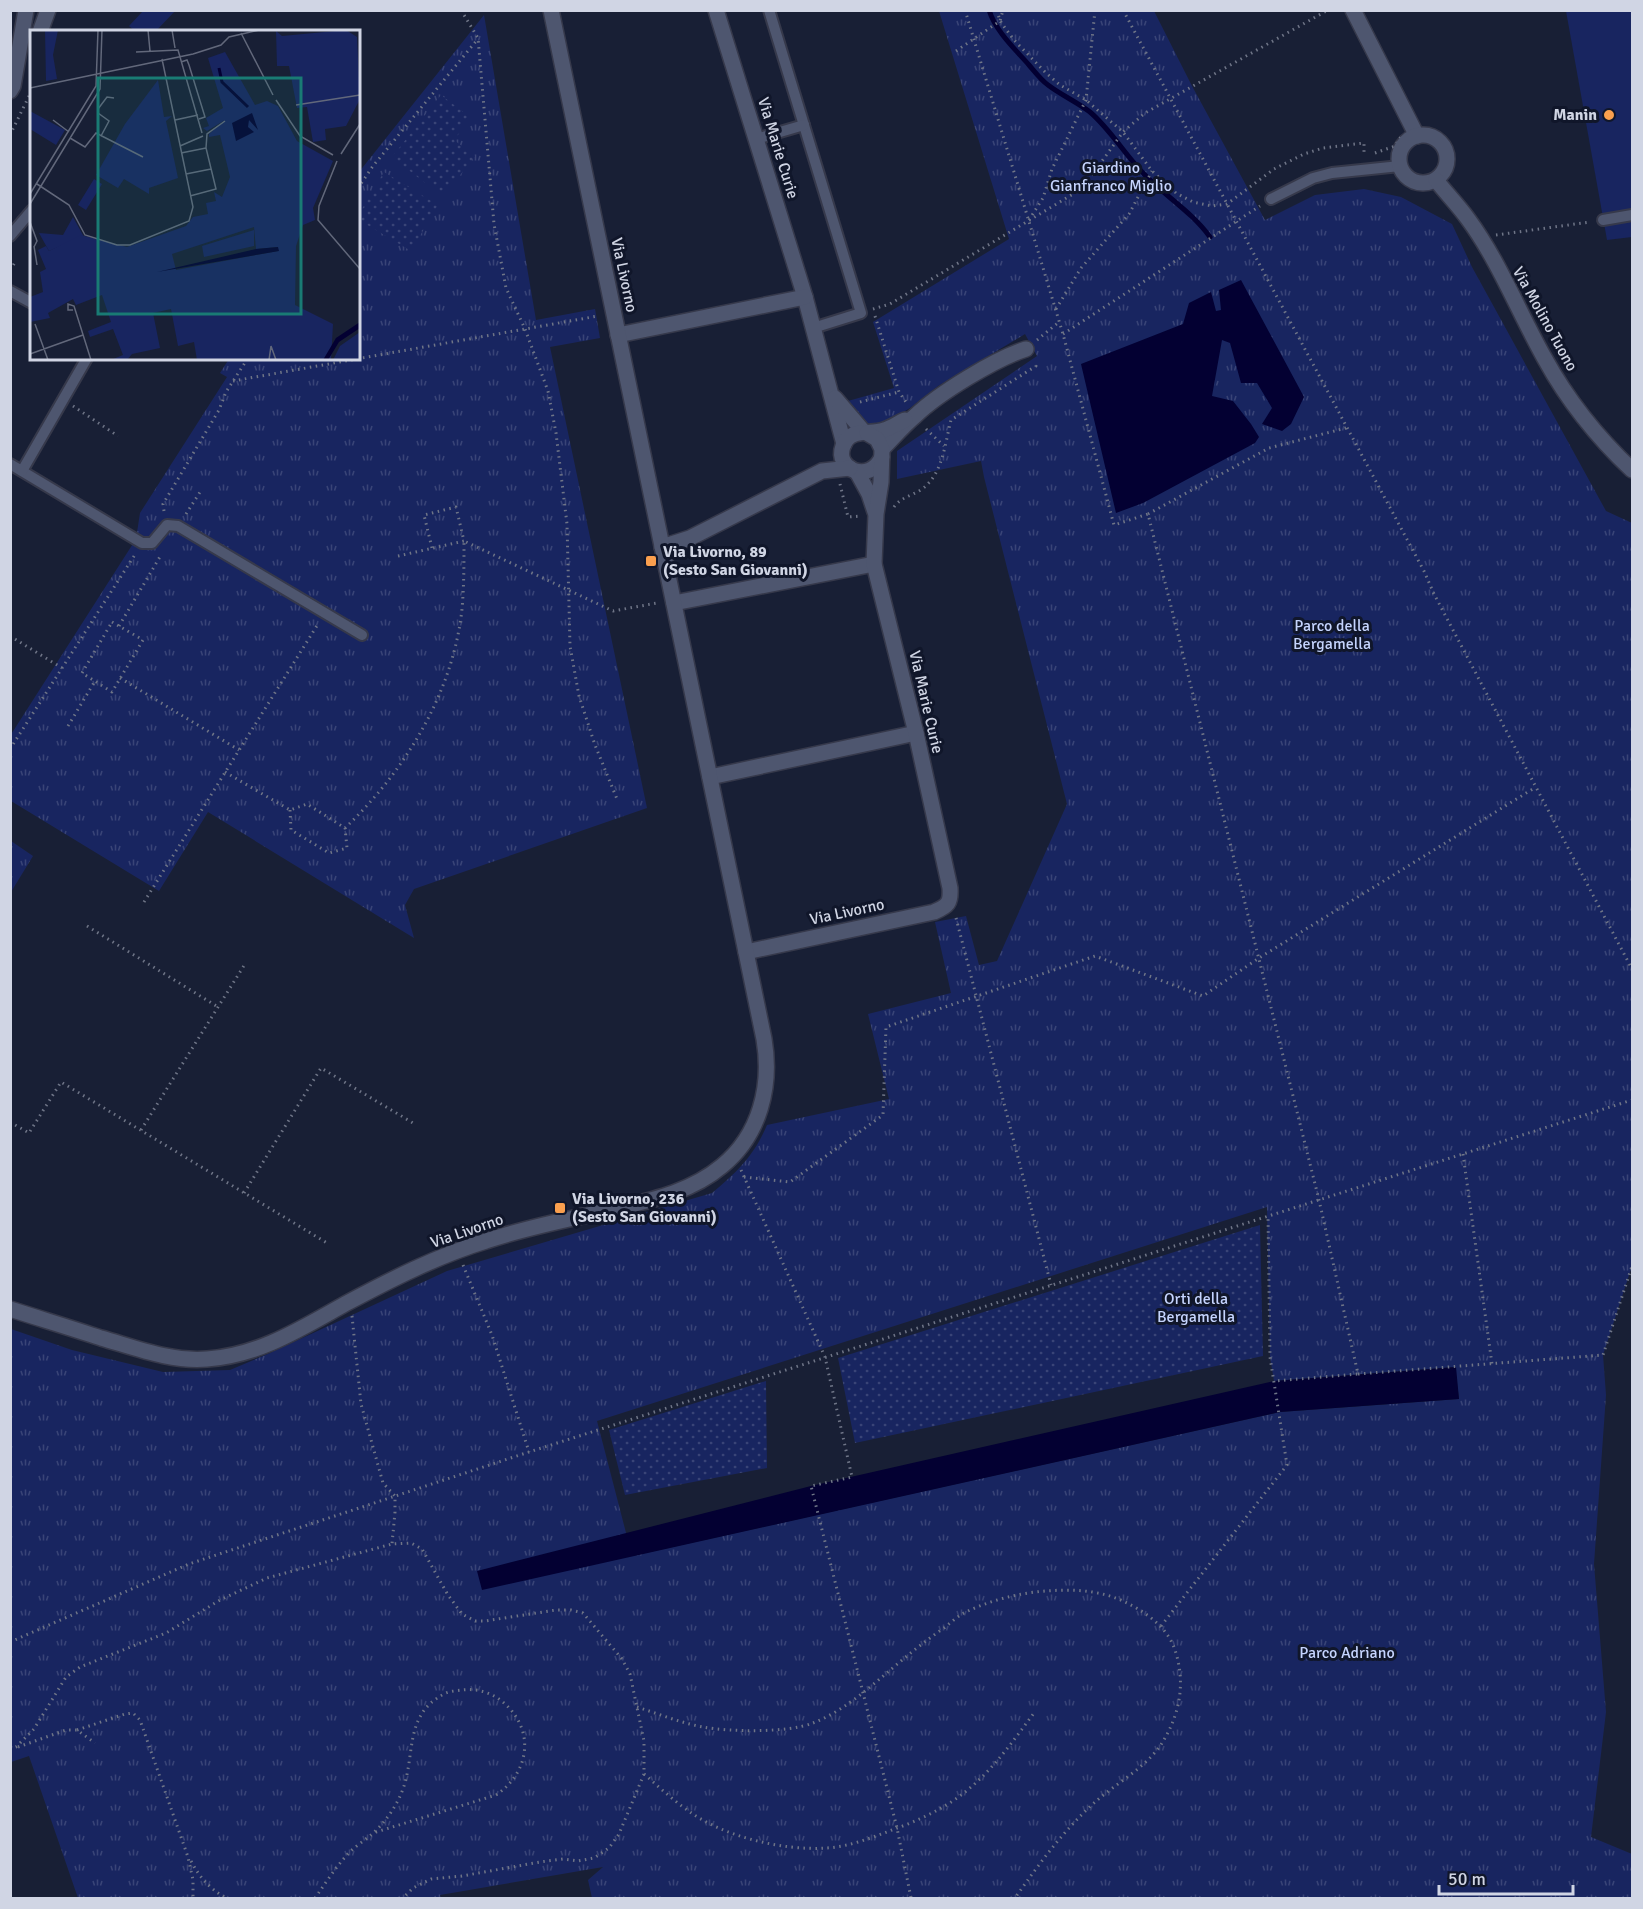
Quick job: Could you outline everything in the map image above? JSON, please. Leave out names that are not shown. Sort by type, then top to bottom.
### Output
[{"type":"street","points":[[12,88],[26,10]]},
{"type":"street","points":[[41,30],[48,10]]},
{"type":"street","name":"Via Livorno","points":[[10,1309],[168,1357],[196,1360],[223,1358],[285,1337],[348,1303],[457,1251],[506,1235],[662,1198],[703,1180],[734,1155],[749,1135],[755,1122],[763,1098],[766,1077],[764,1039],[551,10]]},
{"type":"street","name":"Via Marie Curie","points":[[716,10],[805,297],[843,446]]},
{"type":"street","points":[[1353,10],[1410,135]]},
{"type":"street","points":[[12,88],[30,53]]},
{"type":"street","points":[[1410,135],[1432,137],[1443,147],[1447,161],[1436,180],[1414,182],[1403,172],[1399,158],[1410,135]]},
{"type":"street","name":"Via Molino Tuono","points":[[1436,180],[1468,219],[1545,359],[1570,398],[1596,433],[1632,470]]},
{"type":"street","points":[[618,335],[805,297]]},
{"type":"street","points":[[822,471],[870,471],[879,463],[882,453],[916,415],[936,399],[1007,355],[1026,349]]},
{"type":"street","name":"Via Marie Curie","points":[[830,391],[866,433]]},
{"type":"street","points":[[662,547],[690,538],[822,471],[852,435],[883,430],[916,415]]},
{"type":"street","points":[[866,433],[877,439],[882,453]]},
{"type":"street","points":[[843,446],[843,459],[854,470]]},
{"type":"street","name":"Via Marie Curie","points":[[882,453],[874,564],[916,733],[951,898]]},
{"type":"street","name":"Via Marie Curie","points":[[854,470],[869,494],[876,514]]},
{"type":"street","points":[[674,603],[874,564]]},
{"type":"street","points":[[710,777],[916,733]]},
{"type":"street","name":"Via Livorno","points":[[746,952],[934,912],[946,907],[951,898]]},
{"type":"lane","points":[[769,10],[861,313],[813,328]]},
{"type":"lane","points":[[756,139],[804,125]]},
{"type":"lane","points":[[1271,199],[1313,178],[1332,173],[1400,166]]},
{"type":"lane","points":[[10,236],[30,212]]},
{"type":"lane","points":[[1603,220],[1632,215]]},
{"type":"lane","points":[[10,291],[30,302]]},
{"type":"lane","points":[[22,471],[86,360]]},
{"type":"lane","points":[[10,464],[142,543],[152,543],[172,525],[362,635]]},
{"type":"path","points":[[461,10],[478,38],[494,224],[506,288],[525,329],[548,391],[556,433],[567,524],[570,646],[579,696],[617,799]]},
{"type":"path","points":[[965,10],[1063,334],[1114,525],[1148,514],[1269,448],[1347,428]]},
{"type":"path","points":[[997,10],[1000,21],[1014,40],[1046,73],[1060,85],[1086,100],[1123,132],[1152,171],[1176,193],[1193,201],[1212,206],[1227,204],[1274,170],[1304,154],[1323,148],[1364,143],[1365,157]]},
{"type":"path","points":[[956,51],[1000,21],[1003,10]]},
{"type":"path","points":[[1029,221],[1043,198],[1052,169],[1086,100],[1095,10]]},
{"type":"path","points":[[1123,10],[1347,428],[1632,969]]},
{"type":"path","points":[[944,446],[920,423],[899,392],[873,309],[890,304],[1078,190],[1092,175],[1123,132],[1145,113],[1328,10]]},
{"type":"path","points":[[360,185],[478,38]]},
{"type":"path","points":[[10,135],[30,94]]},
{"type":"path","points":[[1374,153],[1395,146],[1410,135]]},
{"type":"path","points":[[1055,310],[1081,268],[1129,214],[1152,171]]},
{"type":"path","points":[[1063,334],[1271,199]]},
{"type":"path","points":[[1479,238],[1603,220]]},
{"type":"path","points":[[10,270],[16,261]]},
{"type":"path","points":[[360,358],[614,313]]},
{"type":"path","points":[[822,471],[828,487],[839,481],[848,517],[889,514],[898,501],[922,490],[939,468],[951,420],[1036,366],[1026,349],[1059,322]]},
{"type":"path","points":[[172,525],[163,504],[219,410],[226,392],[247,360]]},
{"type":"path","points":[[233,381],[351,360]]},
{"type":"path","points":[[852,404],[899,392]]},
{"type":"path","points":[[64,400],[118,436]]},
{"type":"path","points":[[119,626],[172,525],[202,489]]},
{"type":"path","points":[[345,828],[367,808],[421,733],[440,695],[453,654],[462,612],[464,541],[456,507],[424,515],[432,548]]},
{"type":"path","points":[[1148,514],[1319,1200],[1358,1374]]},
{"type":"path","points":[[398,556],[464,541],[613,611],[656,602],[658,611]]},
{"type":"path","points":[[10,749],[142,543]]},
{"type":"path","points":[[144,902],[325,613]]},
{"type":"path","points":[[112,622],[143,640],[120,678],[112,692],[82,674],[112,622]]},
{"type":"path","points":[[10,636],[62,668]]},
{"type":"path","points":[[120,678],[239,750]]},
{"type":"path","points":[[68,726],[95,681]]},
{"type":"path","points":[[225,772],[290,810],[307,804],[345,828]]},
{"type":"path","points":[[744,1177],[790,1182],[884,1114],[886,1027],[1095,956],[1203,996],[1259,958],[1536,787]]},
{"type":"path","points":[[290,810],[291,830],[329,853],[347,848],[345,828]]},
{"type":"path","points":[[951,898],[1051,1285]]},
{"type":"path","points":[[87,926],[218,1007]]},
{"type":"path","points":[[141,1130],[245,964]]},
{"type":"path","points":[[244,1193],[321,1068],[413,1124]]},
{"type":"path","points":[[10,1122],[29,1133],[61,1082],[327,1243]]},
{"type":"path","points":[[10,1642],[189,1564],[529,1452],[1632,1100]]},
{"type":"path","points":[[1463,1154],[1492,1364]]},
{"type":"path","points":[[734,1155],[825,1358],[852,1477],[812,1486],[897,1828],[911,1899]]},
{"type":"path","points":[[1161,1626],[1287,1465],[1270,1357],[1268,1216]]},
{"type":"path","points":[[457,1251],[492,1335],[522,1436],[529,1452]]},
{"type":"path","points":[[1274,1381],[1603,1355],[1632,1266]]},
{"type":"path","points":[[348,1303],[354,1322],[361,1404],[383,1483],[395,1496],[392,1544]]},
{"type":"path","points":[[16,1747],[34,1730],[66,1677],[80,1667],[166,1633],[220,1600],[267,1578],[392,1544],[411,1544],[422,1548],[448,1595],[462,1614],[475,1621],[485,1622],[556,1610],[583,1613],[630,1674],[644,1741],[644,1774],[619,1834],[609,1848],[594,1858],[578,1861],[563,1859],[430,1879],[413,1888],[403,1899]]},
{"type":"path","points":[[637,1707],[705,1727],[743,1730],[783,1729],[813,1723],[834,1712],[863,1693],[926,1640],[962,1614],[999,1599],[1031,1592],[1067,1589],[1108,1594],[1139,1608],[1161,1626],[1173,1643],[1180,1666],[1181,1692],[1176,1715],[1164,1740],[1148,1760],[1097,1800],[1077,1819],[1044,1857],[1015,1899]]},
{"type":"path","points":[[314,1898],[348,1854],[373,1833],[389,1814],[408,1775],[416,1721],[429,1704],[446,1692],[466,1689],[483,1691],[498,1698],[513,1711],[522,1727],[525,1744],[523,1760],[508,1787],[496,1795],[373,1833]]},
{"type":"path","points":[[10,1749],[66,1730],[77,1730],[133,1713],[140,1720],[188,1857],[194,1880],[193,1899]]},
{"type":"path","points":[[644,1774],[692,1814],[720,1828],[754,1840],[791,1847],[826,1848],[860,1842],[897,1828],[930,1814],[964,1793],[992,1767],[1034,1713]]},
{"type":"path","points":[[77,1730],[95,1743]]},
{"type":"path","points":[[188,1857],[200,1878],[226,1899]]},
{"type":"green space","points":[[143,10],[175,11],[157,30],[134,30],[129,26]]},
{"type":"green space","points":[[939,11],[1154,11],[1265,220],[1315,195],[1364,189],[1401,197],[1452,224],[1472,267],[1606,511],[1632,523],[1632,1266],[1603,1355],[1606,1395],[1594,1564],[1606,1712],[1591,1837],[1632,1854],[1632,1898],[592,1898],[588,1880],[603,1867],[440,1895],[441,1898],[78,1898],[29,1756],[11,1762],[11,1329],[72,1350],[163,1372],[230,1370],[447,1271],[712,1193],[744,1163],[767,1125],[889,1099],[868,1014],[951,993],[935,922],[966,916],[979,965],[997,961],[1067,804],[981,461],[897,479],[897,451],[1037,356],[1025,334],[938,386],[910,408],[878,426],[865,425],[848,401],[894,388],[873,322],[1009,239]],"holes":[[[1267,1207],[1270,1357],[1274,1381],[1455,1367],[1459,1399],[1280,1412],[632,1556],[597,1421]]]},
{"type":"green space","name":"Manin","points":[[1566,11],[1632,11],[1632,237],[1607,240]]},
{"type":"green space","points":[[484,15],[536,320],[595,309],[600,338],[550,347],[647,808],[414,889],[405,905],[414,938],[208,812],[159,891],[11,801],[10,736],[136,539],[140,513],[227,377],[220,373],[228,360],[360,360],[360,171]]},
{"type":"green space","points":[[441,95],[471,118],[454,140],[475,156],[443,197],[392,157]]},
{"type":"green space","points":[[384,172],[438,205],[411,251],[360,221],[360,212]]},
{"type":"green space","points":[[11,841],[33,856],[11,892]]},
{"type":"green space","name":"Orti della Bergamella","points":[[1260,1225],[1263,1356],[855,1443],[838,1358]]},
{"type":"green space","points":[[766,1381],[767,1468],[625,1495],[609,1430]]},
{"type":"shaded area","points":[[1241,280],[1304,397],[1291,424],[1282,431],[1262,424],[1272,408],[1257,383],[1241,383],[1230,343],[1222,340],[1212,396],[1233,401],[1259,437],[1255,443],[1143,503],[1116,513],[1081,364],[1183,324],[1189,303],[1211,292],[1216,311],[1221,310],[1219,290]]},
{"type":"shaded area","points":[[1456,1367],[1459,1399],[1280,1412],[482,1590],[477,1571],[811,1486],[1274,1381]]},
{"type":"waterway","points":[[989,10],[1001,33],[1040,78],[1098,119],[1144,174],[1195,220],[1210,237]]},
{"type":"place","name":"Manin","points":[[1609,115]]},
{"type":"place","name":"Via Livorno, 89 (Sesto San Giovanni)","points":[[651,561]]},
{"type":"place","name":"Via Livorno, 236 (Sesto San Giovanni)","points":[[560,1208]]},
{"type":"park label","name":"Giardino Gianfranco Miglio","points":[[1111,177]]},
{"type":"park label","name":"Parco della Bergamella","points":[[1332,635]]},
{"type":"park label","name":"Parco Adriano","points":[[1347,1653]]}]
